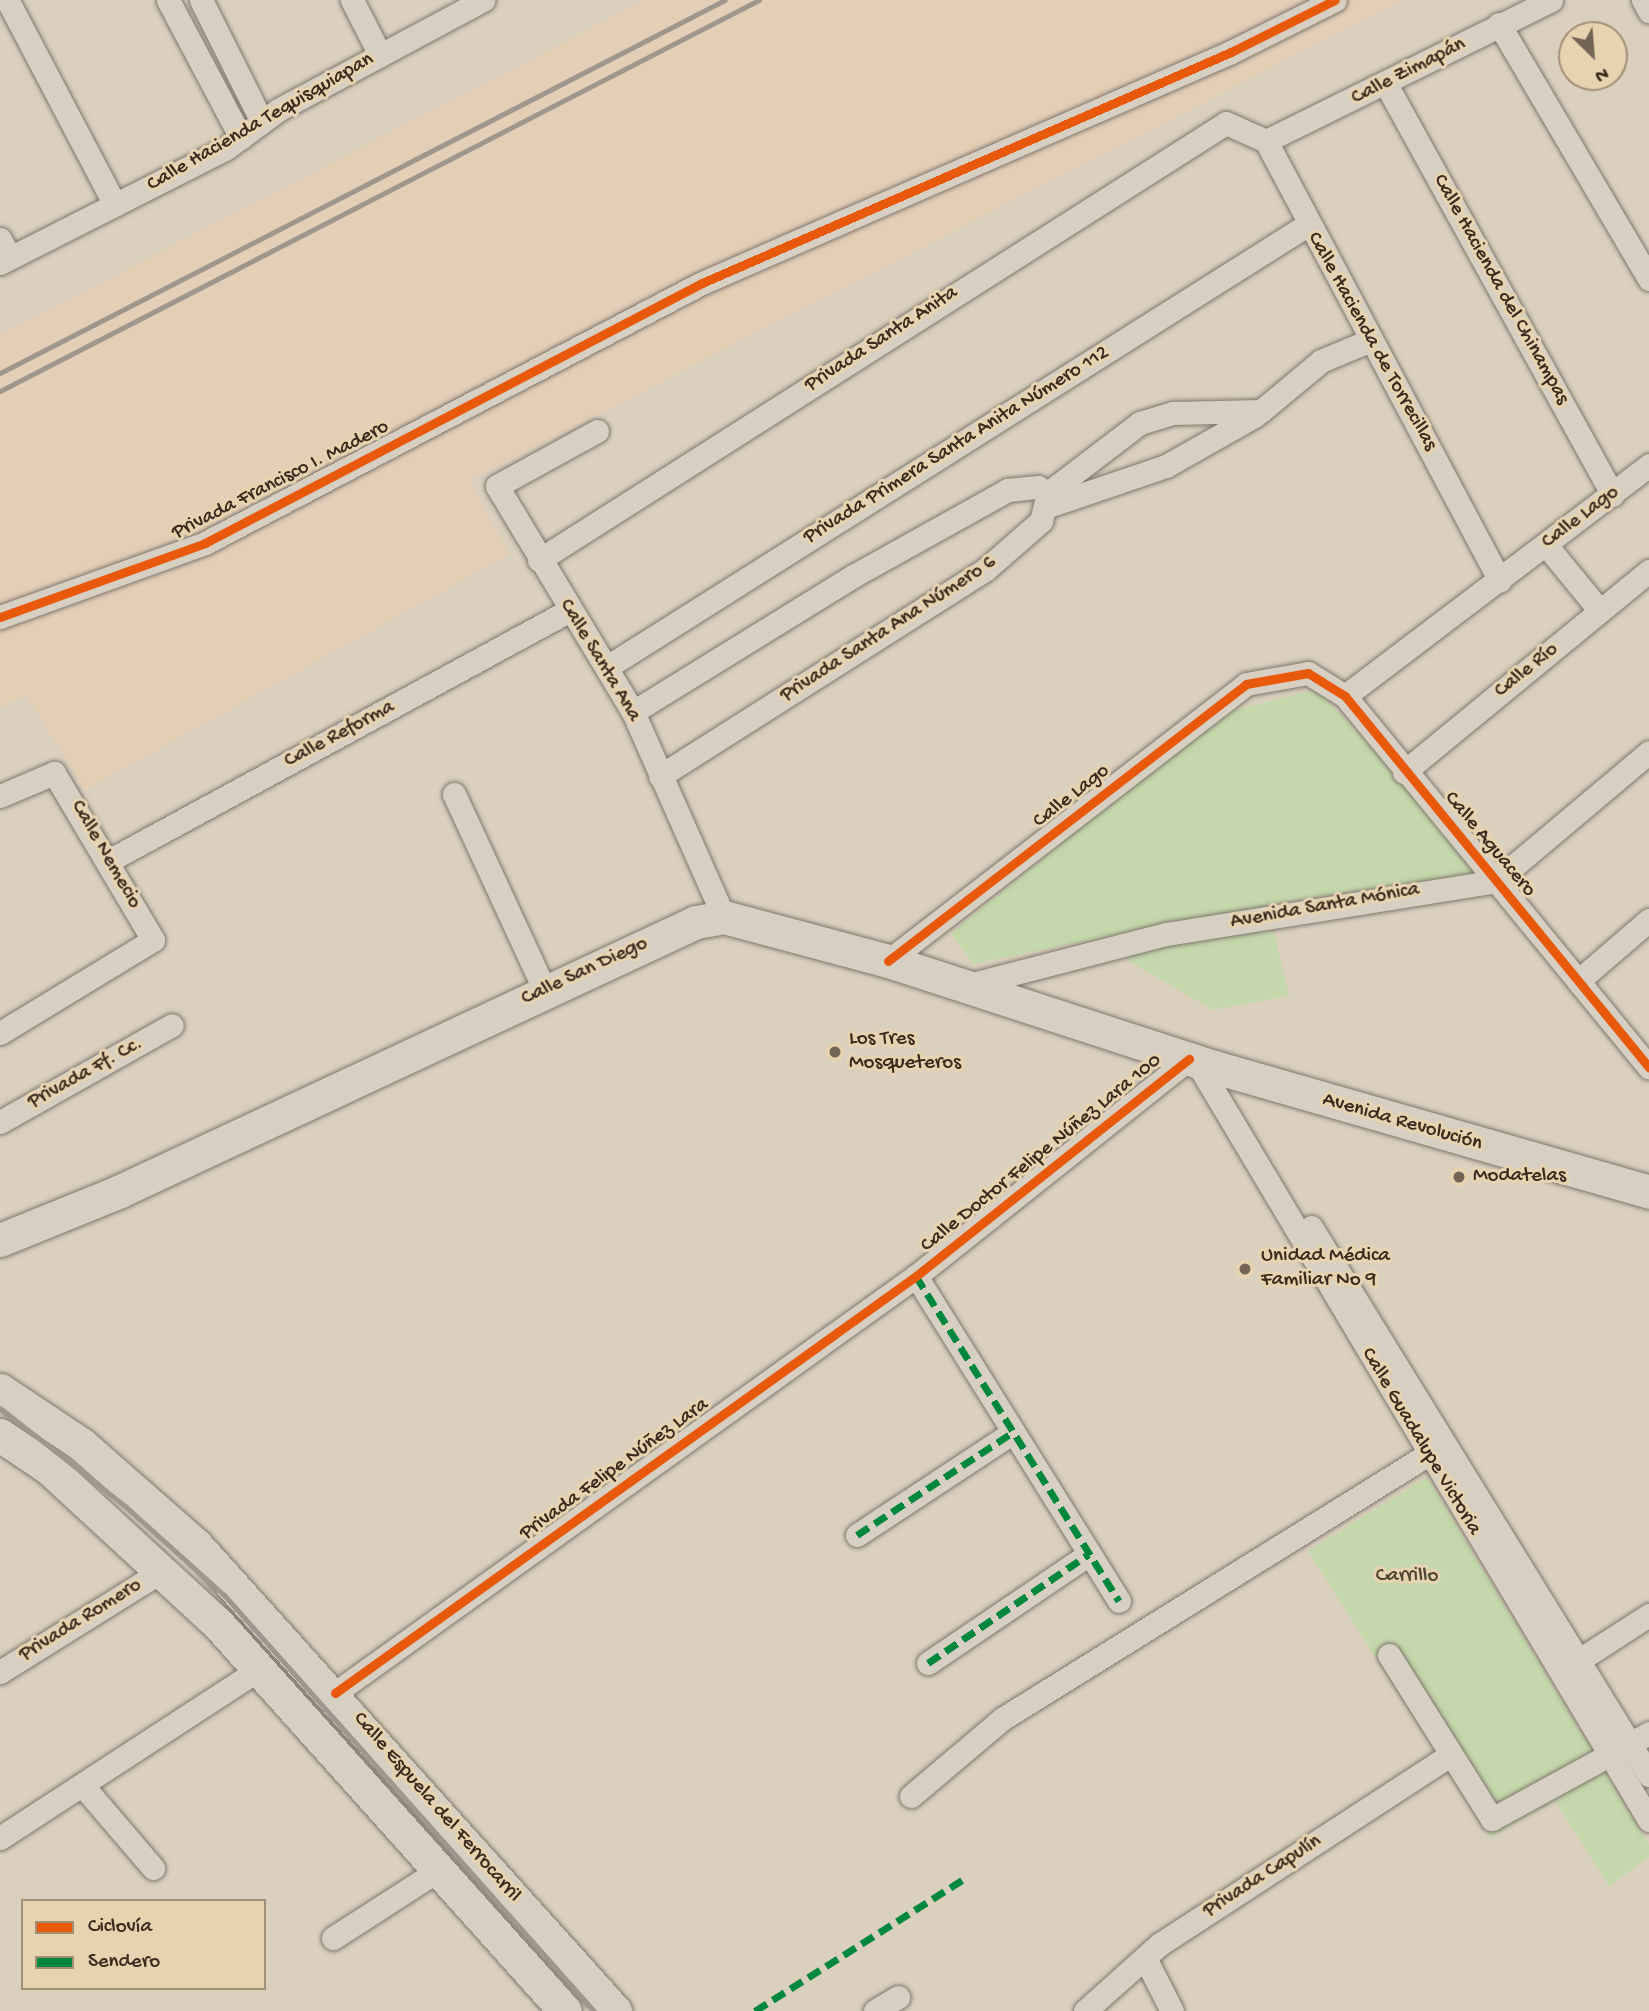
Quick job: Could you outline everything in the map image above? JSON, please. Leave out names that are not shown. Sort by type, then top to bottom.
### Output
[{"type":"main road","name":"Calle San Diego","points":[[0,1240],[118,1192],[545,990],[696,922],[724,917],[888,961],[1200,1062]]},
{"type":"main road","name":"Avenida Revolución","points":[[1200,1062],[1649,1192]]},
{"type":"main road","name":"Calle Espuela del Ferrocarril","points":[[0,1390],[81,1444],[196,1545],[335,1693],[615,2011]]},
{"type":"main road","name":"Calle Espuela del Ferrocarril","points":[[0,1435],[50,1469],[163,1570],[258,1670],[565,2011]]},
{"type":"street","points":[[168,0],[241,138]]},
{"type":"street","points":[[201,0],[262,121]]},
{"type":"street","points":[[352,0],[380,55]]},
{"type":"street","name":"Calle Hacienda Tequisquiapan","points":[[3,254],[115,205],[241,138],[262,121],[483,0]]},
{"type":"street","name":"Privada Francisco I. Madero","points":[[0,617],[205,543],[702,283],[1231,52],[1335,0]]},
{"type":"street","name":"Calle Zimapán","points":[[1266,141],[1387,86],[1499,24],[1551,0]]},
{"type":"street","points":[[1643,0],[1649,11]]},
{"type":"street","points":[[7,4],[115,205]]},
{"type":"street","points":[[1499,24],[1649,279]]},
{"type":"street","name":"Calle Hacienda del Chinampas","points":[[1387,86],[1613,495]]},
{"type":"street","name":"Privada Santa Anita","points":[[539,560],[1226,122],[1266,141]]},
{"type":"street","name":"Calle Hacienda de Torrecillas","points":[[1266,141],[1307,225],[1500,581]]},
{"type":"street","name":"Privada Primera Santa Anita Número 112","points":[[607,667],[1307,225]]},
{"type":"street","points":[[634,712],[855,575],[1008,490],[1038,487],[1048,500],[1166,466],[1253,413],[1321,361],[1371,340]]},
{"type":"street","name":"Privada Santa Ana Número 6","points":[[660,776],[986,569],[1041,521],[1048,500],[1140,422],[1202,411],[1253,413]]},
{"type":"street","name":"Calle Santa Ana","points":[[597,431],[497,486],[539,560],[634,712],[724,917]]},
{"type":"street","name":"Calle Lago","points":[[1345,696],[1500,581],[1649,465]]},
{"type":"street","points":[[1546,545],[1600,611]]},
{"type":"street","name":"Calle Río","points":[[1404,772],[1649,571]]},
{"type":"street","name":"Calle Reforma","points":[[110,860],[570,610]]},
{"type":"street","name":"Calle Lago","points":[[888,961],[1246,684],[1284,673]]},
{"type":"street","name":"Calle Aguacero","points":[[1284,673],[1308,674],[1345,696],[1404,772],[1649,1068]]},
{"type":"street","points":[[1496,881],[1649,752]]},
{"type":"street","name":"Calle Nemecio","points":[[0,796],[54,773],[110,860],[153,940],[0,1033]]},
{"type":"street","points":[[454,794],[545,990]]},
{"type":"street","name":"Avenida Santa Mónica","points":[[962,987],[1166,934],[1496,881]]},
{"type":"street","points":[[1578,981],[1649,920]]},
{"type":"street","name":"Privada Ff. Cc.","points":[[0,1122],[172,1025]]},
{"type":"street","name":"Calle Doctor Felipe Núñez Lara 100","points":[[916,1276],[1200,1062]]},
{"type":"street","name":"Calle Guadalupe Victoria","points":[[1200,1062],[1427,1455],[1630,1743],[1649,1820]]},
{"type":"street","name":"Calle Guadalupe Victoria","points":[[1200,1062],[1649,1775]]},
{"type":"street","points":[[916,1276],[1119,1601]]},
{"type":"street","name":"Privada Felipe Núñez Lara","points":[[335,1693],[916,1276]]},
{"type":"street","points":[[857,1535],[1013,1432]]},
{"type":"street","points":[[911,1796],[1002,1719],[1427,1455]]},
{"type":"street","points":[[928,1663],[1089,1554]]},
{"type":"street","name":"Privada Romero","points":[[0,1672],[163,1570]]},
{"type":"street","points":[[1576,1662],[1649,1615]]},
{"type":"street","points":[[1389,1655],[1492,1819],[1630,1743]]},
{"type":"street","points":[[0,1839],[258,1670]]},
{"type":"street","name":"Privada Capulín","points":[[1085,2011],[1145,1958],[1450,1755]]},
{"type":"street","points":[[83,1786],[153,1868]]},
{"type":"street","points":[[333,1938],[437,1871]]},
{"type":"street","points":[[1145,1958],[1172,2011]]},
{"type":"street","points":[[875,2011],[898,1997]]},
{"type":"shaded area","points":[[645,0],[1403,0],[469,481],[510,554],[85,790],[26,695],[0,708],[0,335]]},
{"type":"green space","points":[[1318,689],[1474,860],[1473,874],[1267,904],[1289,996],[1213,1010],[1122,957],[1155,950],[1148,928],[973,964],[951,933],[1220,714]]},
{"type":"green space","name":"Carrillo","points":[[1427,1477],[1649,1845],[1649,1857],[1609,1886],[1555,1801],[1490,1838],[1308,1551]]},
{"type":"railway","points":[[0,373],[725,0]]},
{"type":"railway","points":[[0,391],[759,0]]},
{"type":"railway","points":[[0,1408],[125,1506],[224,1595],[594,2011]]},
{"type":"marked path","points":[[916,1276],[1119,1601]]},
{"type":"marked path","points":[[857,1535],[1013,1432]]},
{"type":"marked path","points":[[928,1663],[1089,1554]]},
{"type":"marked path","points":[[755,2011],[965,1878]]},
{"type":"cycle path","points":[[0,617],[205,543],[702,283],[1231,52],[1335,0]]},
{"type":"cycle path","points":[[888,961],[1246,684],[1308,673],[1345,696],[1649,1068]]},
{"type":"cycle path","points":[[335,1693],[916,1276],[1189,1059]]},
{"type":"place","name":"Los Tres Mosqueteros","points":[[835,1052]]},
{"type":"place","name":"Modatelas","points":[[1459,1177]]},
{"type":"place","name":"Unidad Médica Familiar No 9","points":[[1245,1269]]}]
